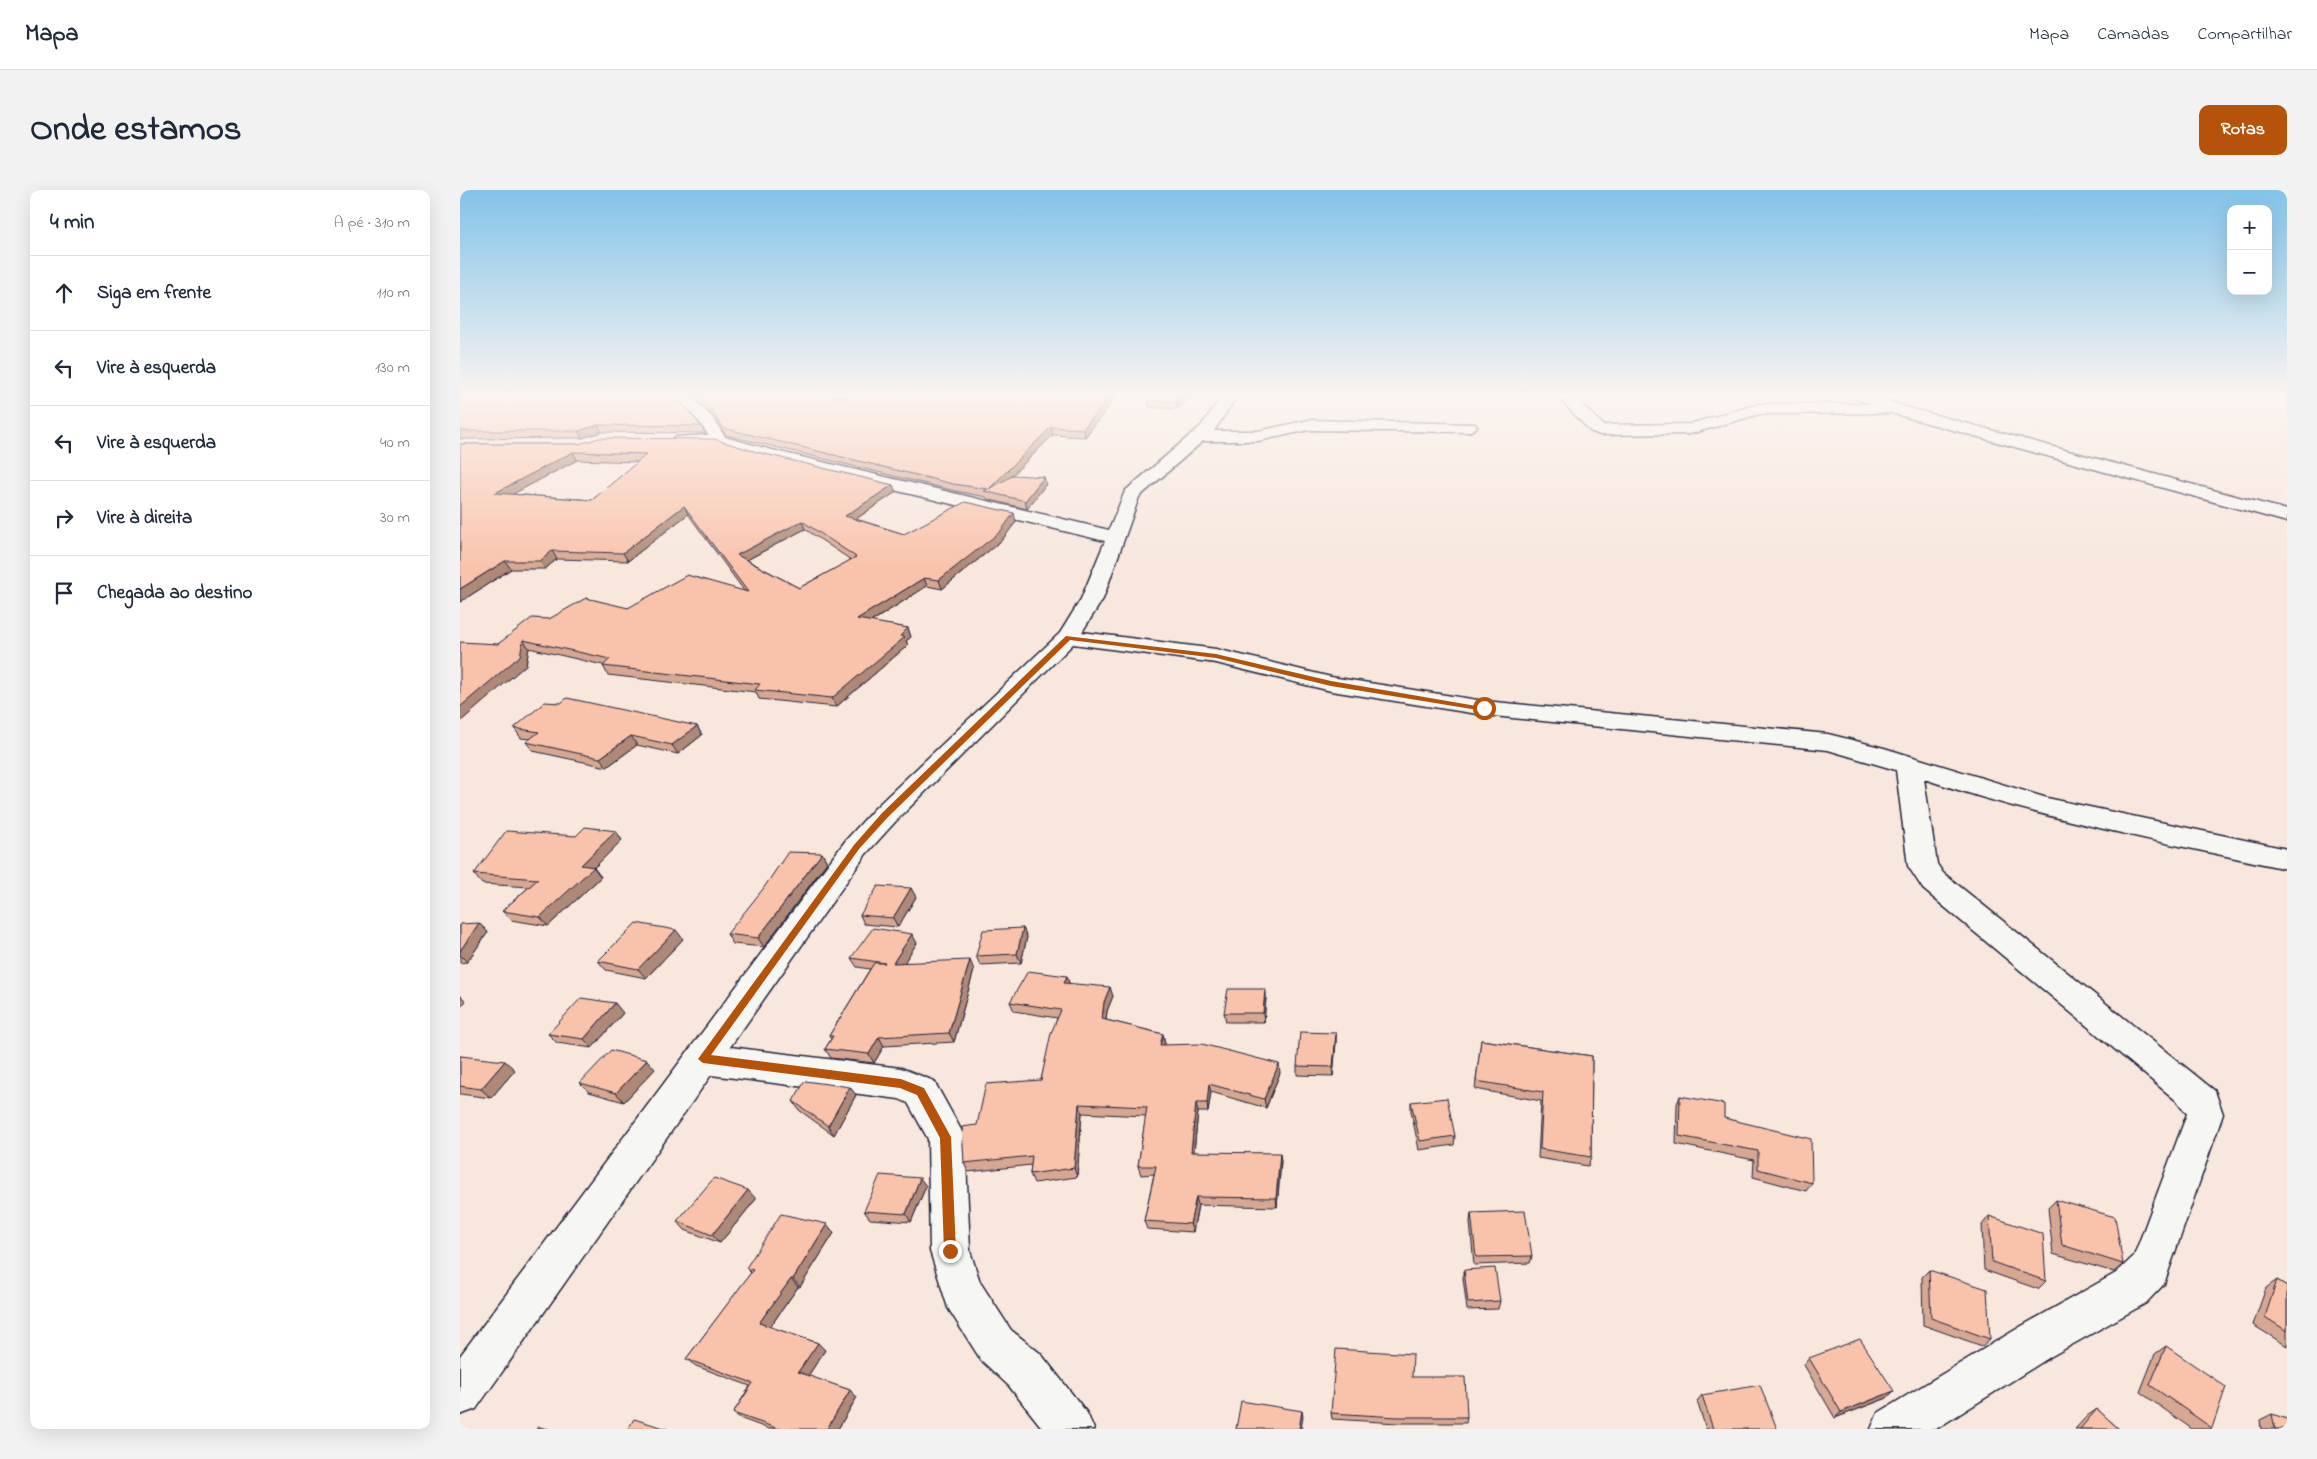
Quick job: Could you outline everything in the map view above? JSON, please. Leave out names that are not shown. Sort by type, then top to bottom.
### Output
[{"type":"street","points":[[766,454],[1116,538]]},
{"type":"street","points":[[460,1393],[856,847],[879,821],[1068,638],[1092,599],[1131,496],[1179,454]]},
{"type":"street","points":[[2060,454],[2287,516]]},
{"type":"street","points":[[1068,638],[1216,656],[1331,684],[1484,708],[1828,742],[1865,750],[2013,798],[2062,811],[2287,858]]},
{"type":"street","points":[[1894,1429],[2035,1342],[2131,1288],[2150,1270],[2205,1114],[2202,1102],[2192,1091],[1933,881],[1923,866],[1909,765]]},
{"type":"street","points":[[703,1059],[901,1084],[920,1092],[946,1137],[950,1251],[963,1293],[996,1345],[1025,1370],[1071,1429]]},
{"type":"building","points":[[460,454],[570,454],[495,493],[592,500],[647,454],[640,454],[765,454],[893,485],[845,516],[904,534],[965,502],[1014,513],[1000,532],[939,580],[924,578],[857,619],[908,628],[900,636],[905,637],[832,698],[755,690],[760,684],[603,666],[610,659],[523,640],[520,656],[460,707],[460,642],[498,644],[532,618],[549,619],[586,598],[628,608],[687,575],[748,592],[684,506],[623,553],[552,551],[540,561],[505,561],[460,589]],"holes":[[[802,521],[856,557],[799,588],[737,555]]]},
{"type":"building","points":[[829,454],[1024,454],[989,489],[1014,475],[1044,477],[1025,501],[984,491],[988,489],[953,484]]},
{"type":"building","points":[[567,698],[697,726],[672,745],[631,736],[600,758],[526,742],[539,732],[514,728],[545,702],[561,703]]},
{"type":"building","points":[[585,827],[616,831],[581,865],[594,867],[540,917],[502,911],[538,879],[474,874],[506,831],[576,836]]},
{"type":"building","points":[[788,852],[822,853],[758,938],[727,934],[763,889]]},
{"type":"building","points":[[878,886],[911,888],[893,918],[860,915]]},
{"type":"building","points":[[479,923],[460,951],[460,924]]},
{"type":"building","points":[[636,923],[676,930],[638,969],[598,961]]},
{"type":"building","points":[[873,928],[912,934],[893,963],[970,960],[949,1033],[879,1037],[869,1054],[825,1049],[833,1036],[829,1036],[874,963],[885,963],[851,958]]},
{"type":"building","points":[[1023,928],[1017,954],[976,956],[983,930]]},
{"type":"building","points":[[1028,971],[1067,976],[1064,983],[1110,987],[1104,1002],[1102,1019],[1163,1034],[1160,1045],[1202,1044],[1279,1064],[1264,1099],[1209,1084],[1207,1103],[1196,1103],[1191,1152],[1280,1153],[1276,1198],[1196,1197],[1190,1224],[1144,1221],[1156,1166],[1138,1166],[1147,1107],[1079,1104],[1074,1168],[1030,1174],[1032,1156],[964,1163],[962,1127],[977,1125],[986,1084],[1041,1080],[1051,1033],[1061,1010],[1010,1002]]},
{"type":"building","points":[[1228,989],[1265,989],[1263,1013],[1224,1013]]},
{"type":"building","points":[[581,998],[615,1003],[584,1039],[548,1034]]},
{"type":"building","points":[[1300,1032],[1336,1033],[1333,1067],[1297,1066]]},
{"type":"building","points":[[1481,1040],[1592,1056],[1591,1157],[1540,1149],[1543,1092],[1476,1081]]},
{"type":"building","points":[[611,1050],[647,1060],[616,1093],[580,1083]]},
{"type":"building","points":[[460,1056],[505,1061],[481,1089],[460,1086]]},
{"type":"building","points":[[805,1081],[850,1087],[828,1126],[793,1101]]},
{"type":"building","points":[[1680,1096],[1724,1104],[1724,1118],[1811,1139],[1812,1183],[1758,1169],[1758,1151],[1679,1136]]},
{"type":"building","points":[[1447,1098],[1455,1136],[1420,1141],[1411,1102]]},
{"type":"building","points":[[880,1175],[920,1178],[906,1214],[864,1211]]},
{"type":"building","points":[[714,1178],[748,1190],[712,1235],[677,1221]]},
{"type":"building","points":[[2056,1200],[2115,1217],[2123,1264],[2062,1245]]},
{"type":"building","points":[[1525,1211],[1532,1256],[1476,1257],[1471,1213]]},
{"type":"building","points":[[781,1214],[827,1224],[793,1279],[791,1279],[759,1323],[818,1343],[798,1372],[850,1390],[827,1429],[779,1429],[733,1413],[753,1383],[686,1359],[753,1270],[746,1268]]},
{"type":"building","points":[[1989,1216],[2043,1234],[2046,1281],[1992,1262]]},
{"type":"building","points":[[1495,1268],[1500,1301],[1468,1303],[1464,1270]]},
{"type":"building","points":[[1929,1270],[1987,1289],[1990,1339],[1931,1318]]},
{"type":"building","points":[[2277,1280],[2287,1286],[2287,1331],[2265,1317]]},
{"type":"building","points":[[1860,1339],[1894,1391],[1841,1412],[1809,1358]]},
{"type":"building","points":[[2166,1346],[2226,1387],[2212,1428],[2150,1385]]},
{"type":"building","points":[[1336,1349],[1413,1354],[1412,1377],[1465,1377],[1467,1417],[1397,1417],[1331,1413]]},
{"type":"building","points":[[1760,1385],[1777,1429],[1713,1429],[1702,1395]]},
{"type":"building","points":[[1241,1401],[1302,1411],[1299,1429],[1236,1429]]},
{"type":"building","points":[[2097,1409],[2119,1429],[2080,1429]]},
{"type":"building","points":[[2272,1414],[2287,1419],[2287,1429],[2275,1429]]},
{"type":"building","points":[[634,1419],[667,1429],[628,1429]]},
{"type":"route","points":[[950,1251],[945,1161],[946,1137],[920,1092],[901,1084],[703,1059],[856,847],[885,815],[1068,638],[1155,647],[1216,656],[1331,684],[1484,708]]}]
